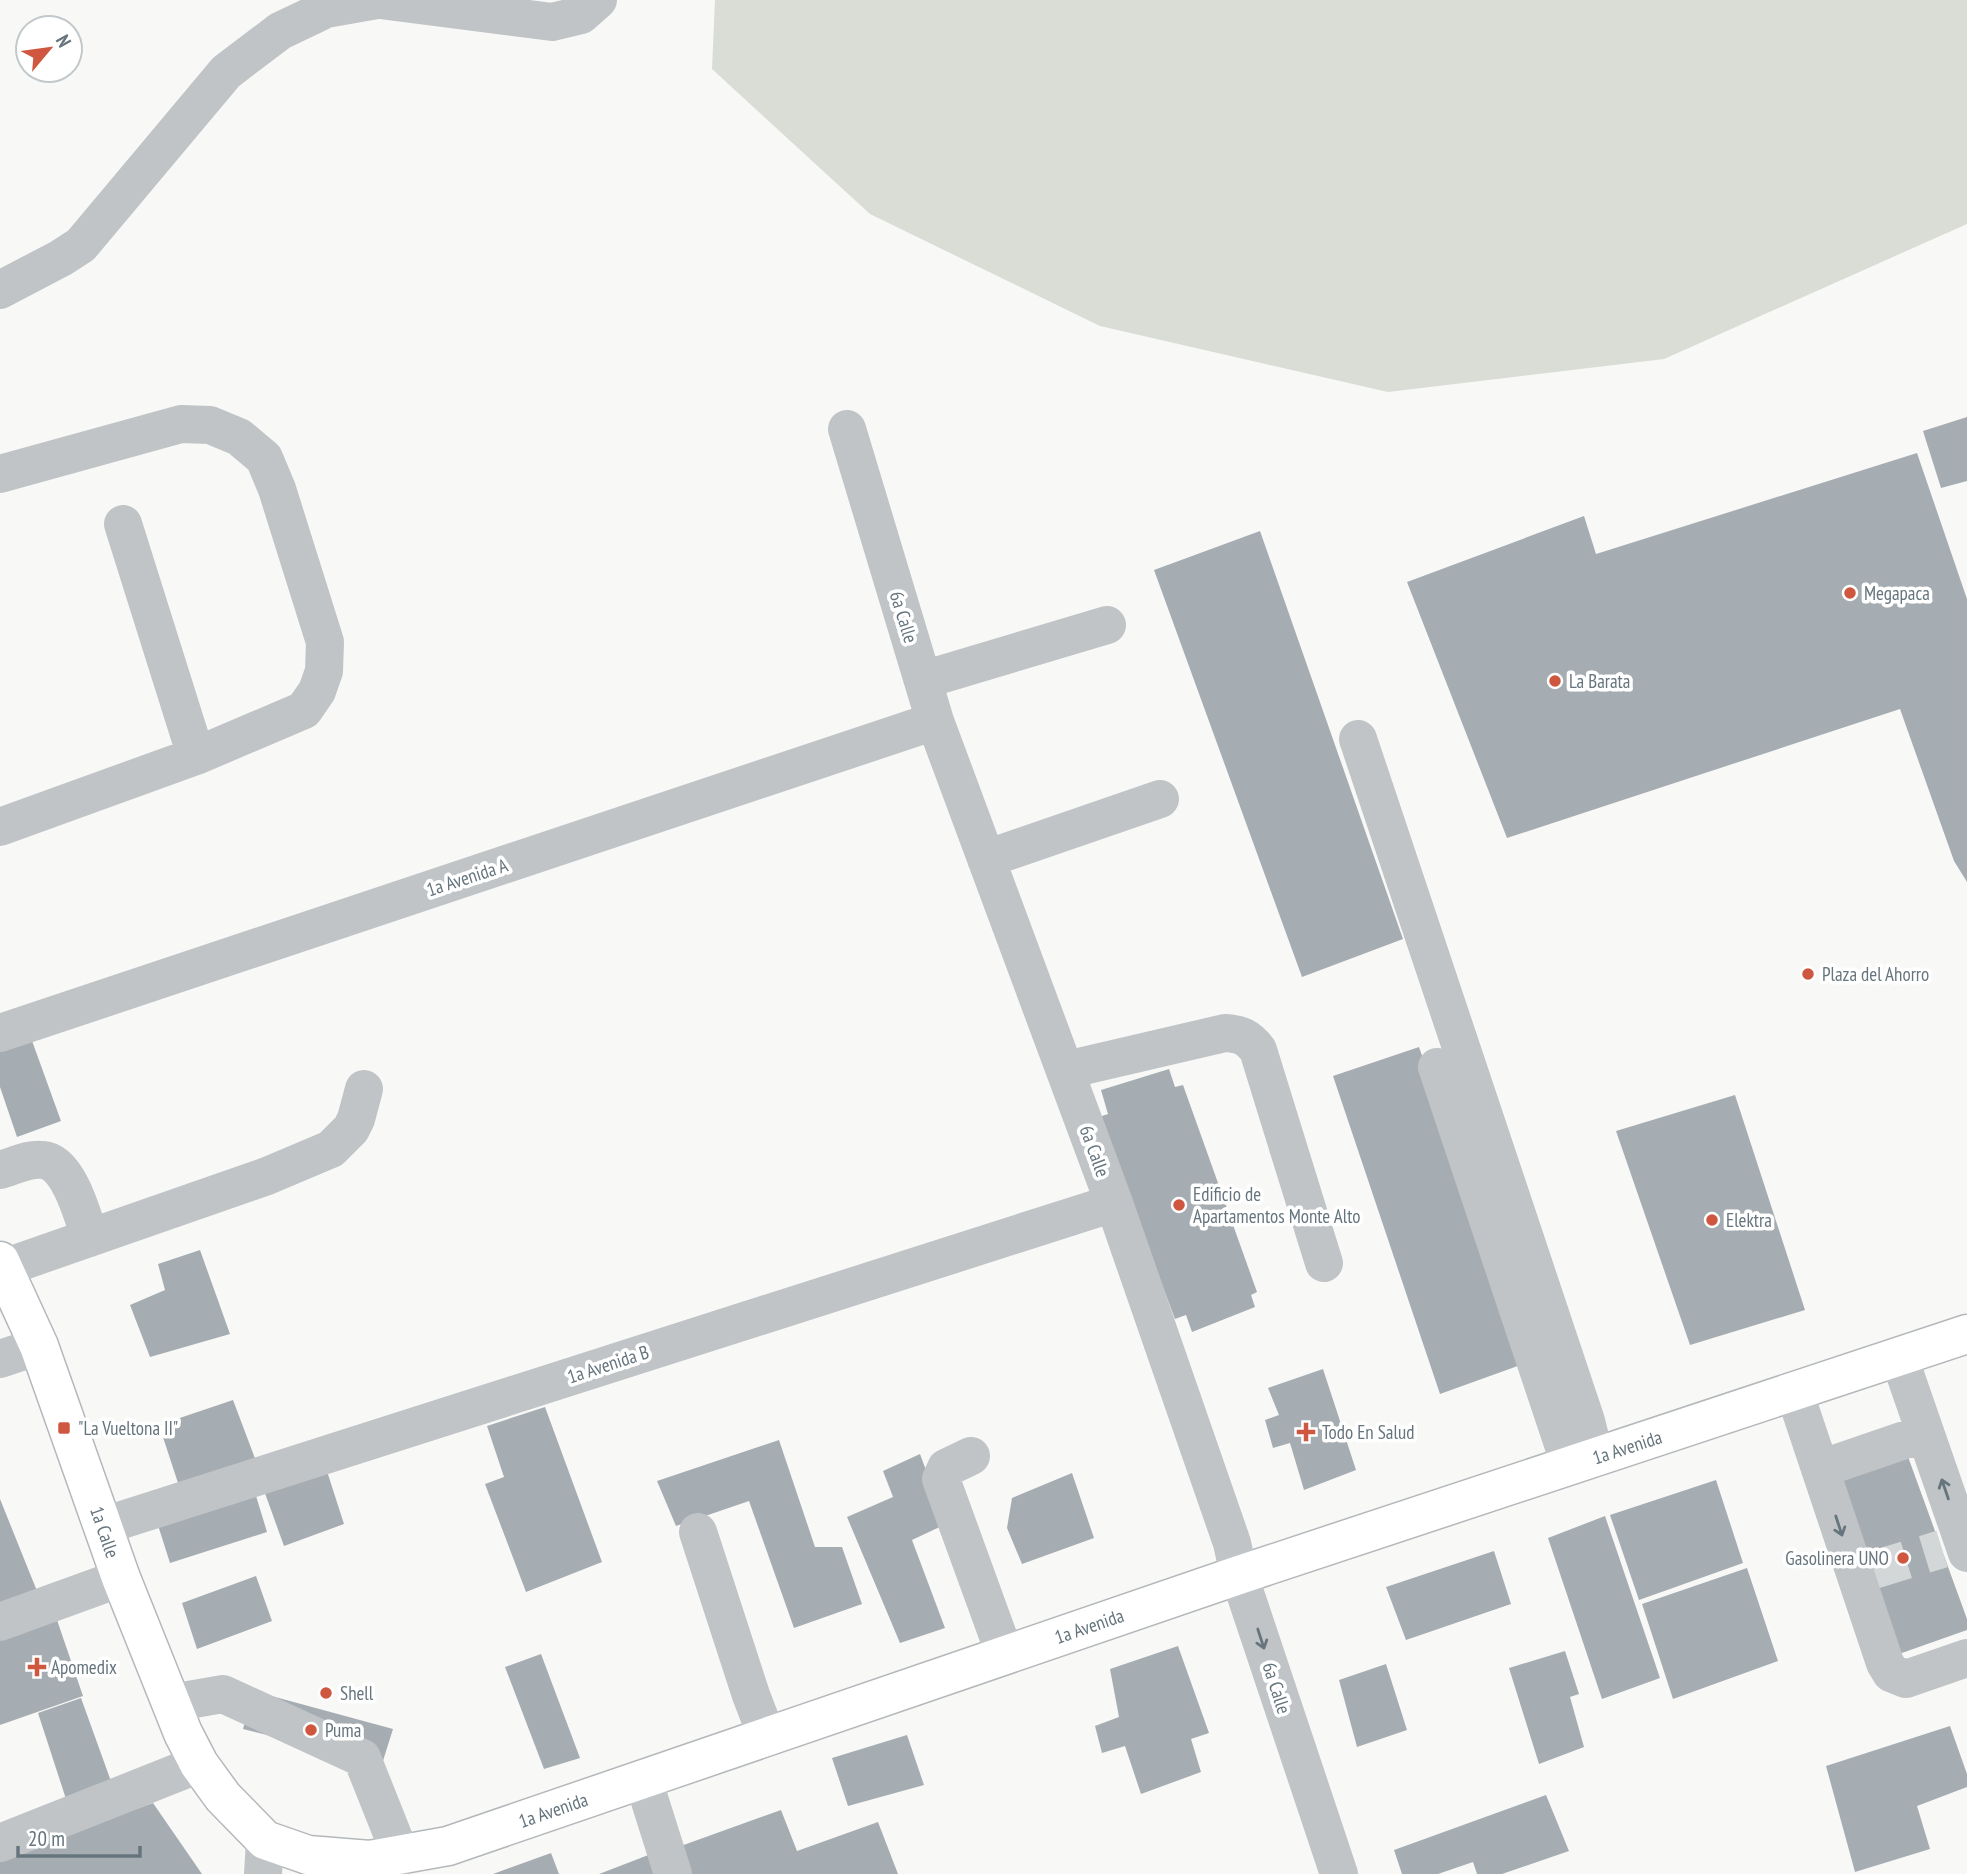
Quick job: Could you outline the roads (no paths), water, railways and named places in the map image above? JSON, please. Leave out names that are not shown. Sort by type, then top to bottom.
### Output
[{"type":"main road","name":"1a Calle","points":[[2,1265],[39,1346],[121,1578],[183,1733],[199,1764],[223,1797]]},
{"type":"main road","name":"1a Avenida","points":[[223,1797],[264,1857],[308,1854],[370,1860],[448,1846],[1239,1575],[1967,1334]]},
{"type":"street","points":[[0,290],[80,245],[226,72],[280,31],[326,9],[379,0],[552,22],[581,15],[598,0]]},
{"type":"street","points":[[0,474],[181,424],[210,425],[239,437],[264,458],[277,489],[325,642],[324,671],[317,691],[304,710],[196,755],[0,827]]},
{"type":"street","name":"6a Calle","points":[[847,429],[935,721],[1114,1203],[1232,1543],[1239,1575],[1339,1874]]},
{"type":"street","points":[[123,524],[196,755]]},
{"type":"street","points":[[923,680],[1107,625]]},
{"type":"street","name":"1a Avenida A","points":[[0,1032],[935,721]]},
{"type":"street","points":[[1358,739],[1586,1422],[1582,1461]]},
{"type":"street","points":[[986,859],[1160,799]]},
{"type":"street","points":[[1066,1070],[1225,1032],[1250,1039],[1258,1050],[1324,1263]]},
{"type":"street","points":[[1437,1067],[1582,1461]]},
{"type":"street","points":[[2,1265],[90,1238],[267,1176],[331,1149],[351,1129],[364,1089]]},
{"type":"street","points":[[0,1170],[32,1160],[46,1159],[54,1163],[77,1199],[90,1238]]},
{"type":"street","name":"1a Avenida B","points":[[103,1526],[1114,1203]]},
{"type":"street","points":[[0,1359],[39,1346]]},
{"type":"street","points":[[1899,1357],[1925,1433],[1957,1548]]},
{"type":"street","points":[[1794,1391],[1820,1469],[1863,1573],[1885,1664],[1891,1673],[1906,1679],[1967,1658]]},
{"type":"street","points":[[1820,1469],[1925,1433]]},
{"type":"street","points":[[971,1456],[946,1468],[941,1479],[1005,1655]]},
{"type":"street","points":[[698,1532],[767,1737]]},
{"type":"street","points":[[0,1622],[121,1578]]},
{"type":"street","points":[[171,1703],[223,1695],[362,1758],[401,1856]]},
{"type":"street","points":[[0,1843],[199,1764]]},
{"type":"street","points":[[643,1779],[673,1874]]},
{"type":"tunnel","points":[[1870,1571],[1942,1549]]},
{"type":"place","name":"Megapaca","points":[[1850,593]]},
{"type":"place","name":"La Barata","points":[[1555,681]]},
{"type":"place","name":"Plaza del Ahorro","points":[[1808,974]]},
{"type":"place","name":"Edificio de Apartamentos Monte Alto","points":[[1179,1205]]},
{"type":"place","name":"Elektra","points":[[1712,1220]]},
{"type":"place","name":"\"La Vueltona II\"","points":[[64,1428]]},
{"type":"place","name":"Todo En Salud","points":[[1306,1432]]},
{"type":"place","name":"Gasolinera UNO","points":[[1903,1558]]},
{"type":"place","name":"Apomedix","points":[[37,1667]]},
{"type":"place","name":"Shell","points":[[326,1693]]},
{"type":"place","name":"Puma","points":[[311,1730]]}]
